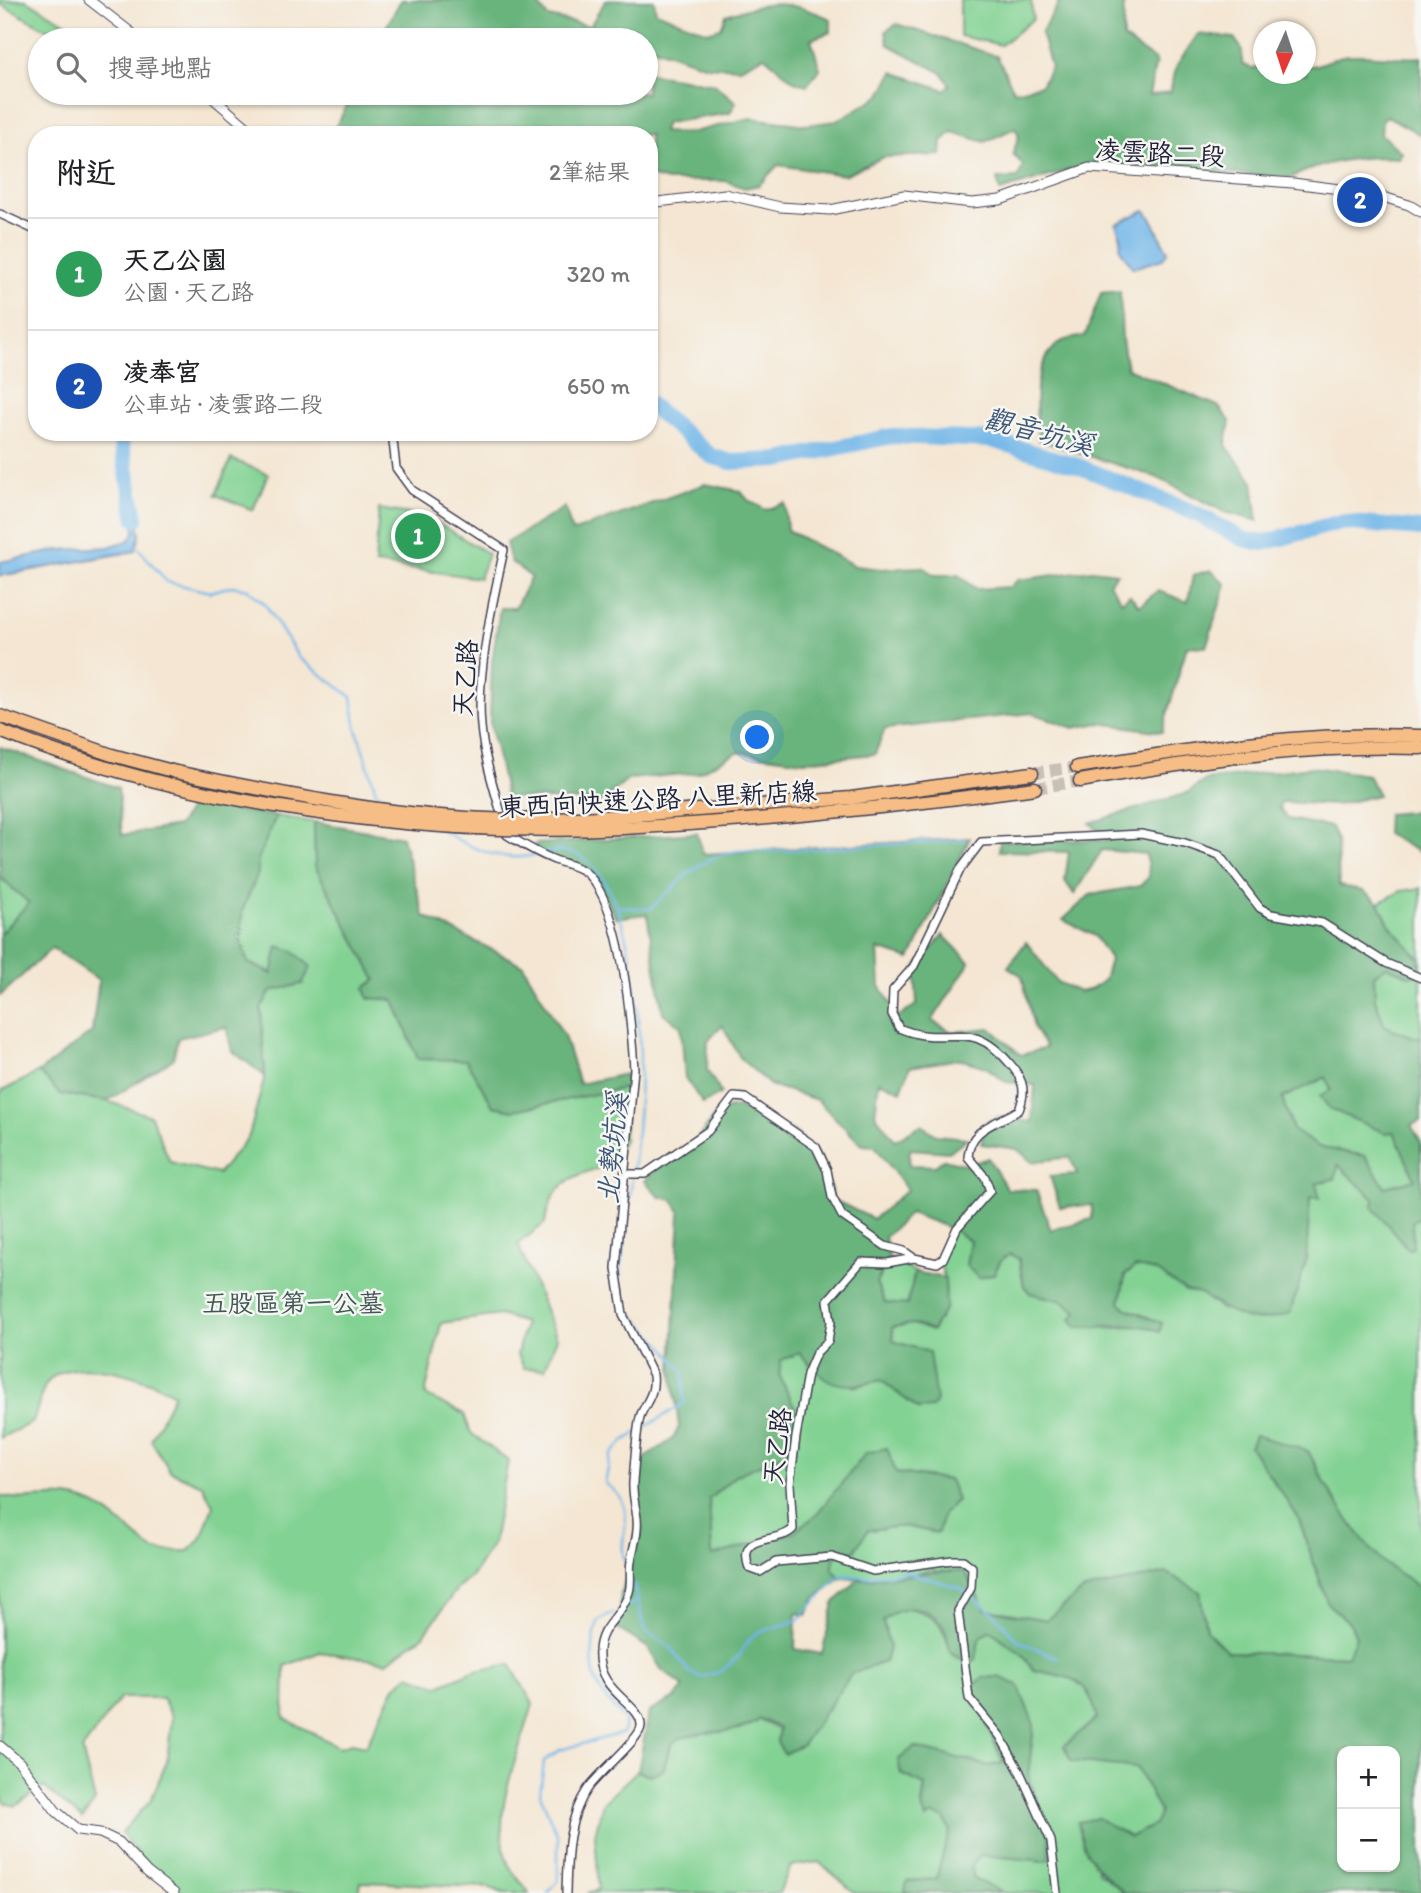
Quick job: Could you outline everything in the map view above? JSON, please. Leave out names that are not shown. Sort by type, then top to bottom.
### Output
[{"type":"highway","name":"東西向快速公路 八里新店線","points":[[0,716],[112,755],[176,772],[346,804],[489,819],[730,823],[888,808],[1035,788]]},
{"type":"highway","name":"東西向快速公路 八里新店線","points":[[0,731],[114,769],[172,784],[344,815],[471,829],[556,831],[851,798],[1032,773]]},
{"type":"highway","points":[[1077,766],[1304,744],[1421,736]]},
{"type":"highway","points":[[1371,741],[1421,748]]},
{"type":"highway","points":[[1080,781],[1182,757]]},
{"type":"street","points":[[89,0],[125,28]]},
{"type":"street","points":[[221,105],[246,126]]},
{"type":"street","name":"凌雲路二段","points":[[658,202],[725,194],[780,207],[830,210],[904,195],[972,203],[1000,200],[1089,168],[1111,168],[1293,183],[1370,193],[1409,205],[1421,212]]},
{"type":"street","points":[[0,214],[28,227]]},
{"type":"street","name":"天乙路","points":[[393,441],[396,468],[407,485],[504,550],[493,600],[481,726],[507,835],[553,860],[582,869],[599,888],[609,908],[634,1058],[626,1174],[616,1255],[617,1287],[623,1315],[653,1375],[654,1385],[651,1400],[640,1415],[633,1483],[637,1544],[631,1559],[631,1583],[620,1615],[603,1631],[598,1660],[599,1670],[608,1685],[638,1716],[641,1725],[638,1737],[614,1757],[586,1791],[575,1815],[566,1893]]},
{"type":"street","points":[[626,1174],[645,1174],[708,1131],[734,1097],[744,1098],[816,1147],[827,1170],[832,1197],[842,1216],[885,1247],[937,1263],[943,1259],[957,1227],[990,1191],[985,1177],[968,1157],[969,1143],[976,1132],[1019,1110],[1025,1096],[1022,1078],[997,1048],[978,1037],[918,1036],[899,1028],[892,1014],[893,990],[914,966],[960,870],[981,842],[993,839],[1142,834],[1185,842],[1219,855],[1260,908],[1271,914],[1322,923],[1364,947],[1386,964],[1421,978]]},
{"type":"street","name":"天乙路","points":[[914,1258],[887,1263],[861,1262],[828,1300],[831,1322],[828,1341],[816,1353],[807,1374],[796,1437],[790,1484],[793,1529],[782,1538],[761,1538],[755,1542],[747,1562],[749,1568],[761,1572],[776,1562],[832,1557],[873,1571],[953,1560],[968,1563],[972,1567],[971,1588],[958,1611],[969,1699],[1007,1748],[1051,1840],[1056,1893]]},
{"type":"street","points":[[0,1746],[20,1763],[56,1811],[78,1830],[100,1833],[119,1842],[147,1872],[174,1893]]},
{"type":"green space","points":[[0,0],[26,0],[73,27],[44,28],[0,4]]},
{"type":"green space","points":[[401,0],[531,0],[536,2],[548,17],[590,26],[606,0],[654,0],[656,12],[708,32],[721,28],[726,15],[768,5],[791,5],[831,19],[831,32],[811,39],[820,69],[807,85],[794,81],[764,56],[740,68],[707,66],[658,49],[658,28],[386,28]]},
{"type":"green space","points":[[960,0],[1031,0],[1033,19],[1001,45],[960,36]]},
{"type":"green space","points":[[1057,0],[1124,0],[1123,38],[1156,61],[1149,95],[1170,92],[1177,65],[1198,34],[1234,38],[1242,49],[1242,64],[1253,69],[1253,84],[1316,84],[1316,65],[1338,57],[1421,57],[1421,135],[1387,116],[1382,120],[1381,134],[1402,153],[1399,158],[1343,160],[1290,178],[1096,162],[1000,191],[997,179],[1018,178],[1023,165],[1013,154],[1019,135],[1015,128],[985,142],[952,132],[942,141],[941,155],[884,157],[844,175],[778,165],[759,185],[745,188],[725,181],[667,181],[658,178],[658,126],[557,126],[551,122],[546,126],[336,126],[347,105],[658,105],[658,75],[714,84],[736,102],[730,113],[666,123],[662,132],[689,133],[751,118],[807,125],[836,121],[881,95],[893,72],[945,90],[950,85],[942,73],[888,44],[886,31],[897,24],[997,56],[1014,91],[1041,85],[1051,67],[1041,33],[1059,3]]},
{"type":"green space","points":[[1120,291],[1122,340],[1127,368],[1218,406],[1230,421],[1226,445],[1253,482],[1258,521],[1225,512],[1156,477],[1038,440],[1037,388],[1043,364],[1062,341],[1085,336],[1101,293]]},
{"type":"green space","points":[[231,459],[268,474],[253,510],[216,495]]},
{"type":"green space","points":[[705,484],[740,491],[748,500],[766,510],[785,503],[787,530],[855,566],[881,569],[923,567],[934,575],[958,575],[977,589],[1010,587],[1018,580],[1092,570],[1117,573],[1109,583],[1122,601],[1130,595],[1139,606],[1158,591],[1188,602],[1193,575],[1211,570],[1226,585],[1206,647],[1187,646],[1162,732],[1100,723],[1073,728],[1033,713],[885,729],[875,754],[803,761],[737,752],[697,773],[629,779],[601,802],[506,797],[490,722],[492,662],[500,608],[515,608],[531,577],[511,562],[506,543],[565,507],[572,532]]},
{"type":"green space","points":[[379,509],[428,517],[488,554],[479,578],[375,564]]},
{"type":"green space","points":[[0,747],[118,788],[122,835],[178,826],[193,804],[276,816],[258,859],[258,873],[242,911],[241,941],[248,963],[272,974],[278,946],[293,951],[311,967],[302,984],[271,991],[261,1008],[265,1076],[232,1051],[226,1027],[178,1038],[173,1059],[107,1101],[60,1094],[39,1072],[92,1032],[99,980],[52,948],[0,996],[0,934],[29,903],[0,877]]},
{"type":"green space","points":[[1311,767],[1368,775],[1378,795],[1336,805],[1282,802],[1279,808],[1288,819],[1331,827],[1337,841],[1339,886],[1363,891],[1379,903],[1389,924],[1419,958],[1421,973],[1410,976],[1386,966],[1374,975],[1375,999],[1385,1026],[1413,1037],[1421,1037],[1421,1121],[1411,1125],[1421,1142],[1421,1216],[1412,1222],[1413,1247],[1409,1250],[1373,1208],[1374,1199],[1338,1165],[1335,1179],[1316,1183],[1320,1199],[1310,1197],[1306,1262],[1290,1313],[1265,1320],[1244,1318],[1202,1295],[1183,1289],[1157,1272],[1135,1267],[1125,1275],[1120,1302],[1125,1308],[1162,1323],[1160,1332],[1131,1325],[1077,1327],[1071,1319],[1077,1312],[1063,1301],[1030,1293],[1024,1286],[1019,1259],[1010,1254],[1001,1260],[994,1274],[979,1278],[966,1266],[970,1241],[952,1229],[910,1213],[885,1237],[889,1259],[876,1283],[885,1303],[907,1305],[915,1272],[945,1278],[946,1307],[932,1331],[913,1324],[892,1327],[893,1341],[929,1352],[936,1401],[932,1408],[918,1409],[881,1380],[854,1385],[834,1383],[818,1372],[800,1353],[781,1360],[779,1375],[797,1412],[798,1441],[789,1452],[736,1475],[709,1499],[712,1556],[794,1532],[815,1516],[866,1453],[887,1448],[896,1473],[949,1480],[957,1500],[943,1514],[938,1533],[904,1526],[868,1530],[855,1550],[835,1556],[832,1569],[841,1578],[814,1599],[807,1615],[796,1613],[795,1649],[822,1654],[834,1603],[859,1579],[964,1571],[985,1609],[1046,1620],[1084,1590],[1167,1573],[1200,1592],[1206,1630],[1228,1652],[1348,1656],[1356,1636],[1350,1623],[1328,1604],[1298,1517],[1250,1447],[1255,1435],[1308,1451],[1333,1496],[1361,1537],[1384,1563],[1409,1580],[1421,1593],[1421,1893],[1125,1893],[1088,1854],[1078,1822],[1098,1818],[1130,1837],[1154,1825],[1160,1812],[1137,1768],[1071,1761],[1064,1746],[1097,1718],[1089,1694],[1076,1681],[1034,1670],[1022,1654],[990,1630],[979,1639],[976,1659],[970,1663],[951,1654],[943,1626],[922,1610],[906,1609],[883,1621],[889,1648],[885,1662],[852,1673],[802,1745],[784,1754],[777,1742],[779,1728],[760,1719],[739,1729],[689,1735],[679,1739],[672,1744],[663,1770],[650,1775],[638,1771],[649,1712],[675,1698],[684,1687],[662,1670],[647,1647],[618,1629],[621,1594],[637,1544],[639,1462],[673,1439],[679,1427],[672,1369],[680,1212],[673,1200],[660,1197],[645,1181],[659,1165],[693,1145],[718,1111],[737,1107],[795,1132],[820,1158],[834,1200],[873,1219],[907,1190],[875,1146],[862,1145],[817,1100],[770,1085],[741,1059],[722,1025],[708,1041],[707,1070],[721,1093],[703,1104],[685,1078],[681,1026],[663,1013],[647,914],[616,918],[590,874],[572,863],[534,854],[535,844],[697,833],[703,854],[970,838],[910,959],[878,949],[880,986],[899,1017],[917,1004],[915,969],[943,935],[970,962],[932,1021],[952,1032],[990,1028],[1021,1055],[1046,1048],[1034,1028],[1022,976],[1008,967],[1026,942],[1057,982],[1079,992],[1092,989],[1104,980],[1110,959],[1095,936],[1063,920],[1090,895],[1140,886],[1149,877],[1146,854],[1102,850],[1074,894],[1065,881],[1069,852],[999,851],[1000,841],[1109,840],[1090,823],[1187,793],[1206,780]],"holes":[[[959,1059],[986,1067],[1006,1082],[1035,1085],[1032,1122],[999,1117],[987,1122],[981,1144],[1017,1149],[1032,1162],[1070,1157],[1077,1174],[1050,1176],[1060,1207],[1092,1205],[1092,1219],[1051,1230],[1036,1190],[1007,1189],[988,1158],[968,1165],[944,1159],[935,1166],[909,1165],[910,1149],[949,1152],[967,1138],[936,1135],[921,1125],[895,1140],[875,1114],[879,1081],[901,1091],[910,1067]],[[1326,1077],[1331,1090],[1320,1096],[1330,1109],[1385,1133],[1394,1132],[1415,1179],[1385,1187],[1365,1156],[1319,1147],[1293,1130],[1282,1098]]]},
{"type":"green space","points":[[1421,811],[1421,853],[1386,834],[1387,814]]},
{"type":"green space","name":"五股區第一公墓","points":[[276,816],[314,822],[315,866],[376,980],[394,1000],[418,1059],[467,1060],[493,1106],[514,1110],[626,1088],[624,1140],[613,1164],[568,1181],[553,1197],[545,1223],[518,1244],[557,1338],[545,1369],[524,1368],[517,1354],[525,1323],[500,1315],[441,1323],[425,1395],[464,1414],[471,1433],[508,1461],[493,1543],[472,1576],[456,1590],[424,1635],[387,1662],[320,1652],[285,1666],[284,1718],[339,1747],[352,1743],[366,1746],[395,1687],[409,1675],[439,1686],[470,1672],[510,1664],[533,1704],[508,1783],[502,1824],[503,1844],[510,1867],[529,1893],[503,1893],[488,1887],[361,1882],[359,1893],[183,1893],[153,1874],[121,1833],[151,1800],[167,1761],[172,1717],[162,1698],[120,1698],[82,1750],[95,1801],[82,1819],[44,1787],[16,1806],[4,1803],[0,1791],[0,1496],[79,1499],[114,1517],[154,1551],[188,1551],[201,1539],[213,1505],[202,1485],[170,1471],[151,1440],[174,1394],[127,1375],[88,1368],[55,1375],[45,1386],[33,1422],[0,1438],[0,1095],[2,1091],[39,1072],[61,1094],[107,1101],[151,1116],[170,1162],[218,1174],[249,1136],[265,1076],[261,1008],[271,991],[302,984],[248,963],[241,941],[242,911],[258,873],[258,859]]},
{"type":"green space","points":[[314,822],[402,837],[424,916],[523,965],[564,1036],[579,1084],[626,1074],[626,1088],[514,1110],[493,1106],[466,1060],[418,1059],[394,1000],[368,998],[365,988],[376,980],[315,866]]},
{"type":"green space","points":[[0,877],[29,903],[0,934]]},
{"type":"green space","points":[[1421,888],[1421,1037],[1414,1037],[1385,1026],[1375,999],[1374,975],[1386,966],[1419,958],[1389,924],[1379,903],[1401,891]]},
{"type":"green space","points":[[1326,1077],[1331,1090],[1394,1131],[1416,1179],[1385,1188],[1365,1156],[1319,1147],[1293,1130],[1282,1098]]},
{"type":"green space","points":[[1338,1164],[1375,1199],[1413,1247],[1412,1222],[1421,1216],[1421,1593],[1409,1580],[1384,1563],[1361,1537],[1333,1496],[1308,1451],[1250,1447],[1298,1517],[1328,1604],[1350,1623],[1356,1636],[1349,1656],[1228,1652],[1206,1630],[1200,1592],[1084,1590],[1046,1620],[985,1609],[933,1569],[885,1580],[841,1578],[832,1569],[835,1556],[855,1550],[867,1530],[904,1526],[937,1533],[943,1514],[957,1500],[949,1480],[896,1473],[815,1516],[794,1533],[712,1557],[709,1499],[736,1475],[789,1452],[797,1412],[779,1375],[781,1360],[800,1352],[854,1387],[881,1380],[918,1409],[928,1352],[893,1341],[892,1327],[913,1324],[932,1331],[946,1297],[939,1261],[952,1229],[970,1241],[966,1266],[994,1274],[1001,1260],[1010,1254],[1019,1259],[1024,1286],[1030,1293],[1063,1301],[1108,1329],[1155,1325],[1161,1323],[1125,1308],[1120,1302],[1125,1275],[1135,1267],[1159,1270],[1185,1291],[1201,1294],[1222,1310],[1306,1262],[1310,1197],[1315,1183]]},
{"type":"green space","points":[[889,1259],[915,1272],[908,1305],[885,1303],[876,1283]]},
{"type":"green space","points":[[907,1608],[933,1617],[938,1622],[951,1654],[976,1659],[979,1638],[990,1630],[1022,1654],[1034,1670],[1068,1678],[1083,1686],[1089,1694],[1097,1718],[1064,1746],[1137,1768],[1160,1812],[1155,1825],[1130,1837],[1098,1818],[1098,1872],[1125,1893],[1004,1893],[974,1879],[971,1866],[981,1855],[1045,1861],[1049,1835],[1028,1775],[1034,1725],[999,1677],[983,1678],[972,1688],[1003,1763],[989,1766],[914,1747],[901,1774],[925,1785],[922,1806],[927,1819],[932,1815],[944,1818],[950,1830],[936,1879],[907,1881],[905,1893],[855,1893],[819,1862],[791,1866],[779,1893],[587,1893],[599,1889],[595,1834],[603,1803],[637,1771],[650,1775],[663,1770],[672,1744],[688,1735],[739,1729],[760,1719],[802,1745],[852,1673],[885,1662],[889,1648],[883,1621],[893,1611]]},
{"type":"green space","points":[[999,1677],[1018,1685],[1034,1725],[1028,1775],[1049,1835],[1051,1857],[1045,1861],[980,1855],[971,1866],[974,1879],[1004,1893],[905,1893],[907,1881],[936,1879],[950,1830],[944,1818],[932,1815],[926,1819],[922,1806],[925,1785],[901,1774],[898,1760],[914,1747],[989,1766],[1003,1763],[972,1687],[983,1678]]},
{"type":"water","points":[[1145,210],[1168,251],[1163,259],[1133,268],[1120,249],[1121,237],[1116,224]]},
{"type":"water","points":[[135,497],[140,536],[135,551],[0,576],[0,562],[60,550],[108,547],[130,540],[135,531],[129,501]]},
{"type":"waterway","name":"觀音坑溪","points":[[658,412],[711,456],[731,462],[779,460],[892,436],[992,440],[1078,466],[1195,513],[1243,539],[1263,543],[1341,522],[1421,529]]},
{"type":"waterway","name":"觀音坑溪","points":[[121,441],[136,519]]},
{"type":"waterway","name":"北勢坑溪","points":[[135,544],[167,582],[210,592],[232,586],[248,589],[265,604],[299,658],[352,697],[357,730],[376,792],[402,807]]},
{"type":"waterway","name":"北勢坑溪","points":[[441,830],[476,849],[500,856],[526,857],[539,854]]},
{"type":"waterway","points":[[619,907],[650,909],[705,862],[734,851],[965,840]]},
{"type":"waterway","name":"北勢坑溪","points":[[545,853],[573,853],[594,868],[611,893],[623,926],[631,962],[639,1030],[640,1082],[634,1165],[620,1276]]},
{"type":"waterway","name":"北勢坑溪","points":[[622,1286],[628,1309],[667,1350],[683,1372],[684,1403],[624,1441],[611,1455],[605,1483],[617,1493],[626,1513],[623,1556],[627,1568]]},
{"type":"waterway","points":[[634,1584],[644,1630],[671,1647],[689,1672],[701,1677],[722,1671],[740,1655],[748,1641],[757,1633],[798,1620],[841,1575],[864,1577],[908,1572],[960,1588],[994,1613],[1017,1640],[1058,1658]]},
{"type":"waterway","name":"北勢坑溪","points":[[623,1608],[638,1601]]},
{"type":"waterway","name":"北勢坑溪","points":[[548,1893],[558,1881],[558,1837],[540,1794],[544,1761],[560,1750],[623,1733],[625,1720],[598,1686],[592,1664],[598,1621],[614,1613]]},
{"type":"tunnel","points":[[1032,773],[1077,767]]},
{"type":"tunnel","points":[[1035,788],[1080,781]]},
{"type":"place","name":"凌奉宮","points":[[1360,200]]},
{"type":"place","name":"天乙公園","points":[[418,536]]}]
